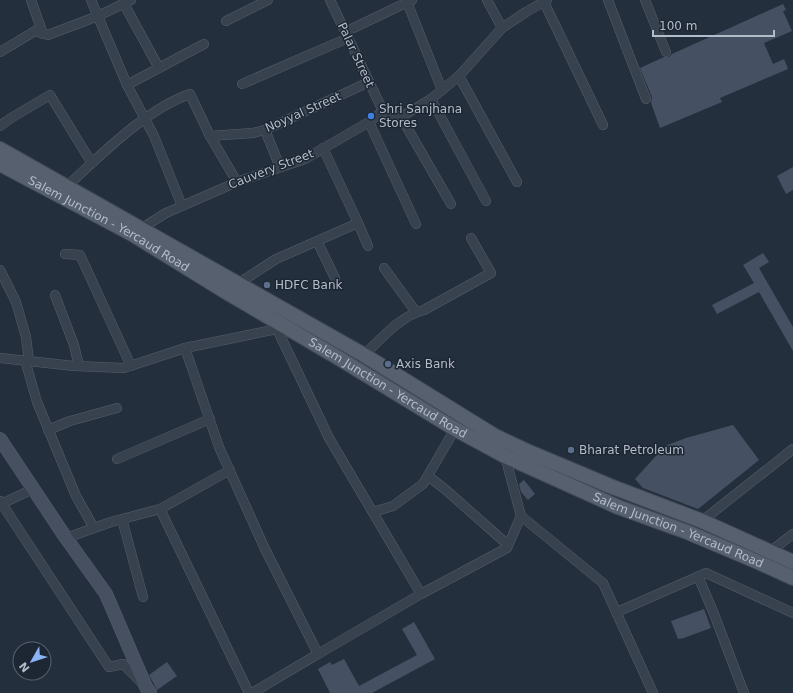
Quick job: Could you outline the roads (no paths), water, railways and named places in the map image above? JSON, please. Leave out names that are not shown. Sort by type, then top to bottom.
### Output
[{"type":"main road","points":[[0,149],[240,283],[364,355],[495,436],[509,450],[529,452],[610,486],[702,521],[793,562]]},
{"type":"main road","name":"Salem Junction - Yercaud Road","points":[[0,164],[132,234],[271,320],[455,429],[509,450],[618,507],[687,532],[793,578]]},
{"type":"main road","points":[[271,320],[278,305]]},
{"type":"street","points":[[31,0],[43,34]]},
{"type":"street","points":[[91,0],[127,85],[154,136],[182,206]]},
{"type":"street","points":[[226,21],[268,0]]},
{"type":"street","name":"Palar Street","points":[[330,0],[383,110]]},
{"type":"street","points":[[487,0],[502,28]]},
{"type":"street","points":[[608,0],[646,99]]},
{"type":"street","points":[[645,0],[666,52]]},
{"type":"street","points":[[242,84],[347,35],[410,1],[442,90]]},
{"type":"street","points":[[401,117],[432,99],[459,76],[502,28],[546,1],[603,125]]},
{"type":"street","points":[[0,52],[35,32],[48,35],[98,16],[127,2],[159,68]]},
{"type":"street","points":[[127,85],[204,44]]},
{"type":"street","points":[[459,76],[517,182]]},
{"type":"street","name":"Noyyal Street","points":[[210,136],[253,133],[265,130],[369,82]]},
{"type":"street","points":[[67,186],[144,118],[190,94],[210,136],[237,182]]},
{"type":"street","points":[[0,126],[50,95],[88,157],[93,162]]},
{"type":"street","points":[[432,99],[486,201]]},
{"type":"street","points":[[383,110],[401,117],[451,204]]},
{"type":"street","name":"Cauvery Street","points":[[142,228],[166,213],[237,182],[305,159],[369,122],[383,110]]},
{"type":"street","points":[[369,122],[416,224]]},
{"type":"street","points":[[265,130],[280,167]]},
{"type":"street","points":[[324,148],[368,246]]},
{"type":"street","points":[[240,283],[276,259],[358,223]]},
{"type":"street","points":[[364,355],[397,324],[416,312],[424,310],[491,273],[470,238]]},
{"type":"street","points":[[317,241],[335,278]]},
{"type":"street","points":[[65,254],[80,255],[131,366]]},
{"type":"street","points":[[384,268],[416,312]]},
{"type":"street","points":[[0,270],[2,280],[16,302],[26,338],[27,361],[37,402],[76,496],[94,528]]},
{"type":"street","points":[[55,295],[74,345],[79,366]]},
{"type":"street","points":[[0,358],[79,366],[124,368],[271,320],[329,438],[421,594]]},
{"type":"street","points":[[185,348],[219,447],[265,549],[318,654]]},
{"type":"street","points":[[48,430],[70,421],[117,408]]},
{"type":"street","points":[[116,459],[210,419]]},
{"type":"street","points":[[373,512],[393,506],[423,484],[455,429]]},
{"type":"street","points":[[0,439],[66,538],[106,594],[148,690]]},
{"type":"street","points":[[702,521],[793,449]]},
{"type":"street","points":[[160,509],[250,693],[421,594],[507,548],[521,516],[509,450]]},
{"type":"street","points":[[66,538],[122,519],[160,509],[230,470]]},
{"type":"street","points":[[428,476],[508,545]]},
{"type":"street","points":[[33,489],[1,502],[109,667],[123,664],[148,690]]},
{"type":"street","points":[[521,516],[603,582],[653,693]]},
{"type":"street","points":[[122,519],[143,597]]},
{"type":"street","points":[[771,551],[793,534]]},
{"type":"street","points":[[617,612],[706,573],[792,615]]},
{"type":"street","points":[[698,576],[744,693]]},
{"type":"place","name":"Shri Sanjhana Stores","points":[[371,116]]},
{"type":"place","name":"HDFC Bank","points":[[267,285]]},
{"type":"place","name":"Axis Bank","points":[[388,364]]},
{"type":"place","name":"Bharat Petroleum","points":[[571,450]]}]
